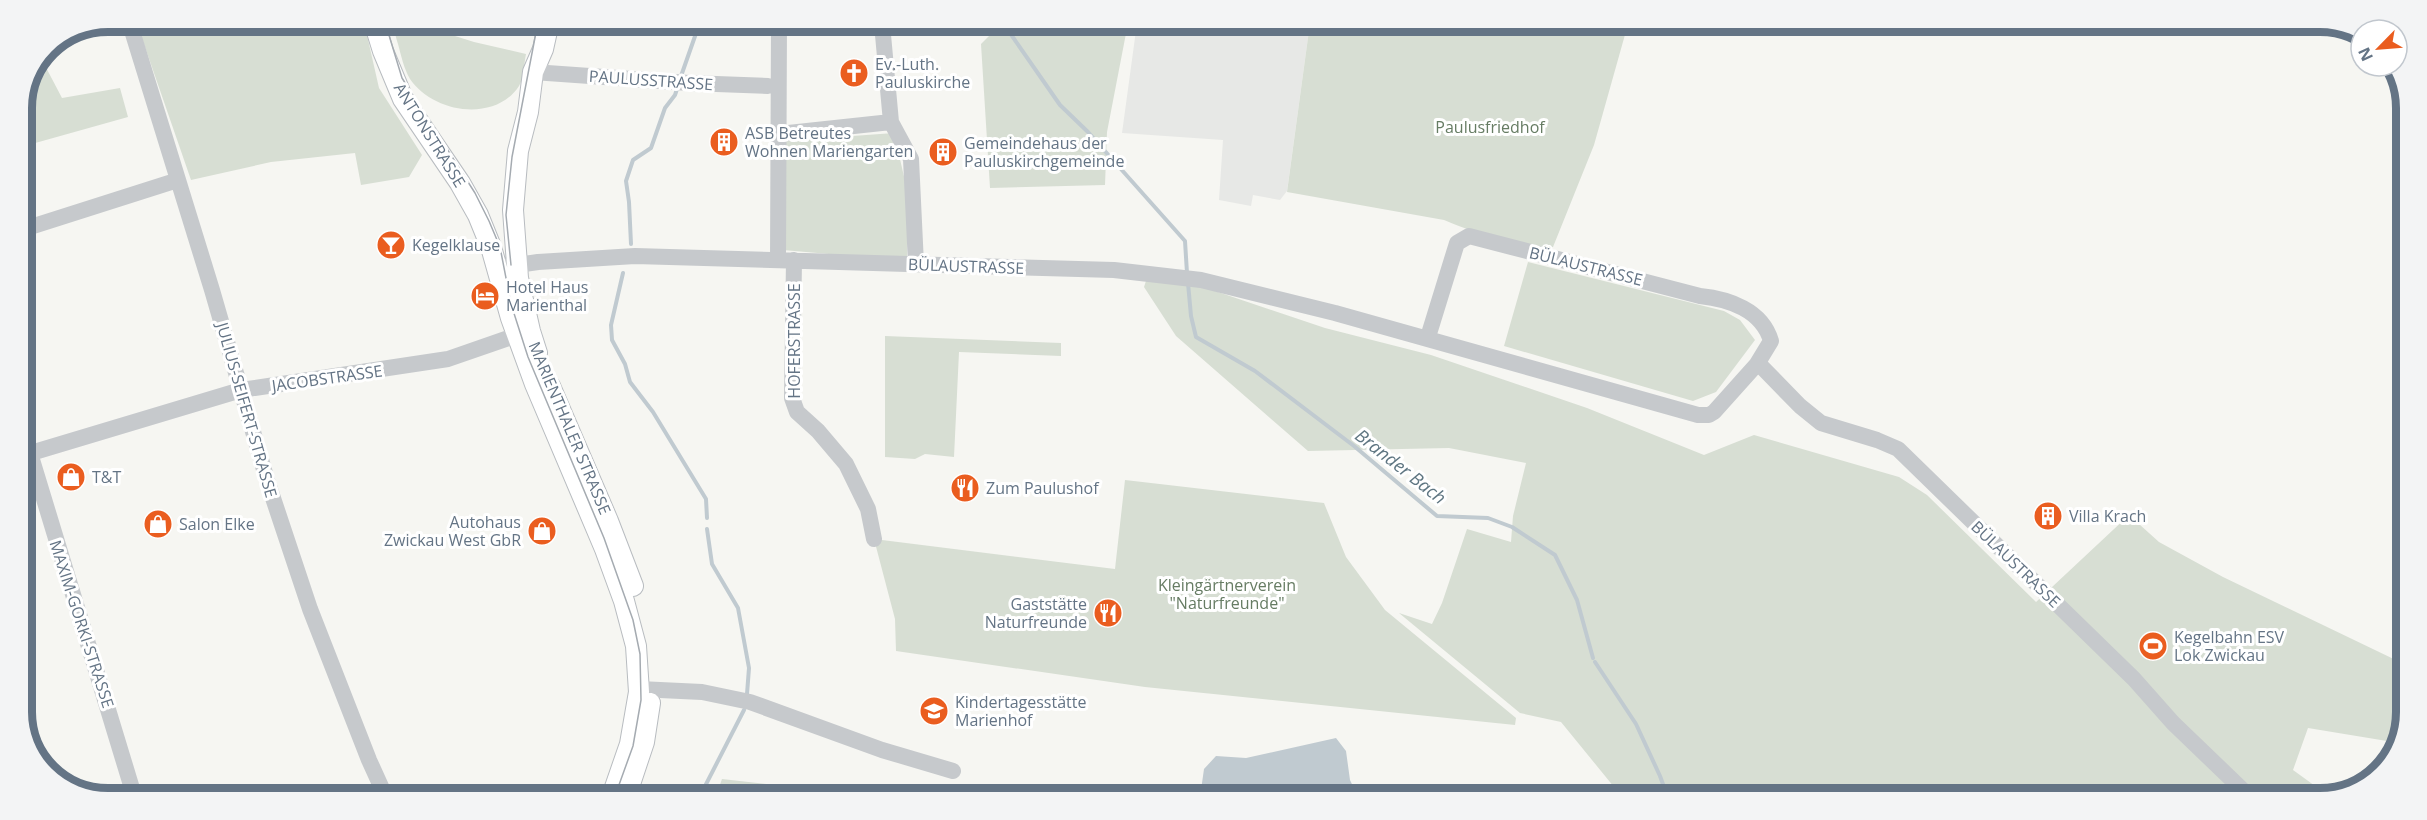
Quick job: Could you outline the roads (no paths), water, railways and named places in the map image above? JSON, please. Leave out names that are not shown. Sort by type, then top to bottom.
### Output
[{"type":"main road","name":"ANTONSTRASSE","points":[[377,32],[382,51],[404,99],[460,183],[478,215],[491,247]]},
{"type":"main road","name":"MARIENTHALER STRASSE","points":[[547,32],[543,49],[533,72],[528,112],[518,151],[507,267],[523,333],[608,521],[629,574],[647,639],[644,742],[629,788]]},
{"type":"main road","points":[[478,215],[494,221],[513,210]]},
{"type":"main road","name":"MARIENTHALER STRASSE","points":[[491,247],[507,267]]},
{"type":"main road","name":"MARIENTHALER STRASSE","points":[[615,788],[645,689]]},
{"type":"street","name":"JULIUS-SEIFERT-STRASSE","points":[[132,32],[267,480],[310,609],[379,788]]},
{"type":"street","name":"HOFERSTRASSE","points":[[779,32],[779,134],[792,398],[797,412],[831,445],[846,464],[868,509],[874,539]]},
{"type":"street","points":[[883,32],[891,122],[911,159],[916,264]]},
{"type":"street","name":"PAULUSSTRASSE","points":[[533,72],[768,86]]},
{"type":"street","points":[[779,134],[891,122]]},
{"type":"street","points":[[32,226],[178,180]]},
{"type":"street","name":"BÜLAUSTRASSE","points":[[507,267],[614,256],[636,256],[1114,270],[1201,280],[1428,338],[1698,415],[1709,415],[1714,412],[1758,363],[1771,341],[1760,322],[1738,304],[1469,236],[1457,243],[1428,338]]},
{"type":"street","name":"JACOBSTRASSE","points":[[32,453],[241,390],[448,359],[523,333]]},
{"type":"street","name":"BÜLAUSTRASSE","points":[[1758,363],[1800,406],[1821,423],[1851,434],[1877,440],[1898,450],[2126,671],[2173,723],[2241,788]]},
{"type":"street","name":"MAXIM-GORKI-STRASSE","points":[[32,477],[132,788]]},
{"type":"street","points":[[645,689],[702,692],[746,701],[882,750],[953,771]]},
{"type":"waterway","points":[[680,79],[696,32]]},
{"type":"waterway","name":"Brander Bach","points":[[1009,32],[1060,105],[1088,132],[1185,241],[1187,273]]},
{"type":"waterway","points":[[631,244],[626,181],[633,160],[651,148],[665,108],[675,95],[678,86]]},
{"type":"waterway","points":[[623,273],[611,325],[612,340],[625,364],[630,382],[653,412],[706,499],[707,518]]},
{"type":"waterway","name":"Brander Bach","points":[[1188,283],[1191,316],[1196,337],[1255,371],[1354,446],[1437,516],[1488,518],[1512,527],[1555,555],[1577,600],[1593,658]]},
{"type":"waterway","points":[[707,529],[712,564],[738,608],[749,668],[747,694]]},
{"type":"waterway","name":"Brander Bach","points":[[1595,662],[1636,724],[1664,788]]},
{"type":"waterway","points":[[704,788],[744,710]]},
{"type":"tram line","points":[[388,32],[402,78],[475,193],[500,247],[511,304],[528,357],[604,538],[633,620],[640,654],[641,700],[633,746],[618,788]]},
{"type":"tram line","points":[[511,265],[506,215],[512,157],[536,32]]},
{"type":"place","name":"Ev.-Luth. Pauluskirche","points":[[854,73]]},
{"type":"place","name":"ASB Betreutes Wohnen Mariengarten","points":[[724,142]]},
{"type":"place","name":"Gemeindehaus der Pauluskirchgemeinde","points":[[943,152]]},
{"type":"place","name":"Kegelklause","points":[[391,245]]},
{"type":"place","name":"Hotel Haus Marienthal","points":[[485,296]]},
{"type":"place","name":"T&T","points":[[71,477]]},
{"type":"place","name":"Zum Paulushof","points":[[965,488]]},
{"type":"place","name":"Villa Krach","points":[[2048,516]]},
{"type":"place","name":"Salon Elke","points":[[158,524]]},
{"type":"place","name":"Autohaus Zwickau West GbR","points":[[542,531]]},
{"type":"place","name":"Gaststätte Naturfreunde","points":[[1108,613]]},
{"type":"place","name":"Kegelbahn ESV Lok Zwickau","points":[[2153,646]]},
{"type":"place","name":"Kindertagesstätte Marienhof","points":[[934,711]]},
{"type":"park label","name":"Paulusfriedhof","points":[[1490,127]]},
{"type":"park label","name":"Kleingärtnerverein \"Naturfreunde\"","points":[[1227,594]]}]
